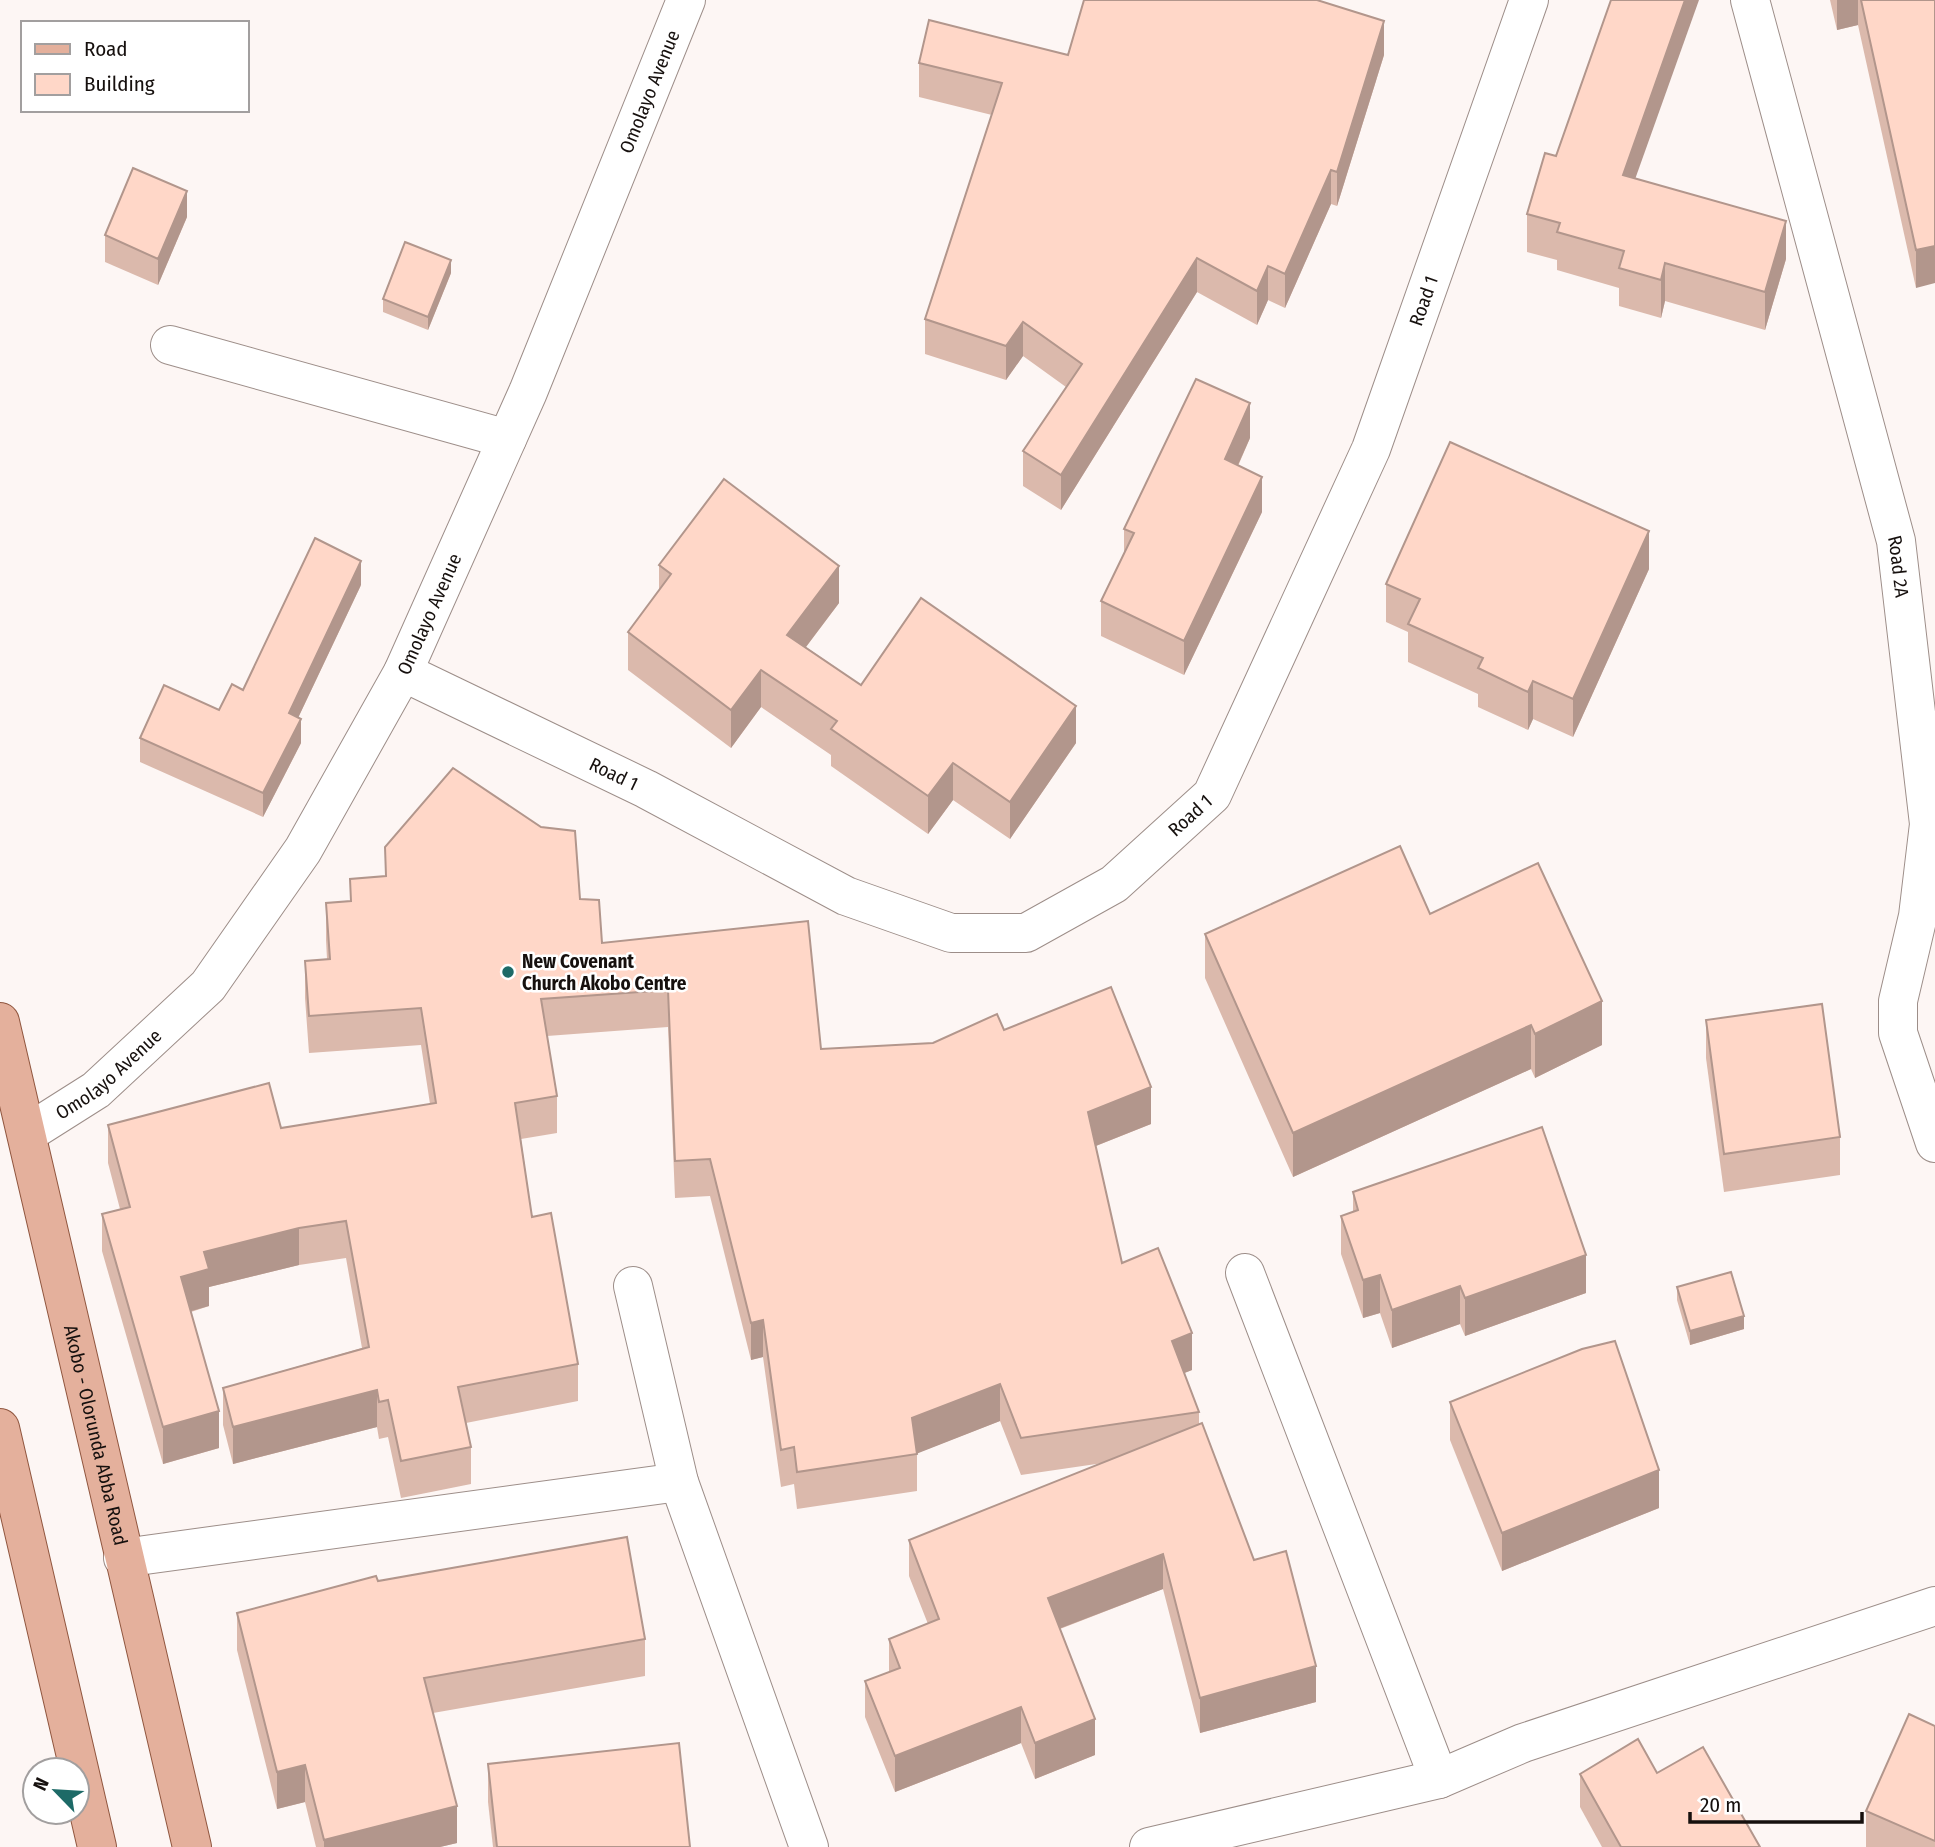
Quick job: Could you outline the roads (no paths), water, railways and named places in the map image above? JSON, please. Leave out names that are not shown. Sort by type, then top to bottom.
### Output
[{"type":"main road","name":"Akobo - Olorunda Abba Road","points":[[0,1022],[28,1133],[123,1558],[192,1847]]},
{"type":"main road","points":[[0,1427],[97,1847]]},
{"type":"street","name":"Omolayo Avenue","points":[[28,1133],[96,1090],[208,986],[303,850],[403,672],[507,439],[686,0]]},
{"type":"street","name":"Road 1","points":[[403,672],[646,789],[846,896],[951,933],[1026,933],[1114,884],[1212,795],[1371,449],[1530,0]]},
{"type":"street","name":"Road 2A","points":[[1750,0],[1896,541],[1929,824],[1918,916],[1898,1001],[1898,1033],[1935,1143]]},
{"type":"street","points":[[170,345],[507,439]]},
{"type":"street","points":[[1245,1273],[1439,1779]]},
{"type":"street","points":[[633,1286],[679,1482],[809,1847]]},
{"type":"street","points":[[123,1558],[679,1482]]},
{"type":"street","points":[[1149,1847],[1439,1779],[1523,1743],[1935,1606]]},
{"type":"place","name":"New Covenant Church Akobo Centre","points":[[508,972]]}]
